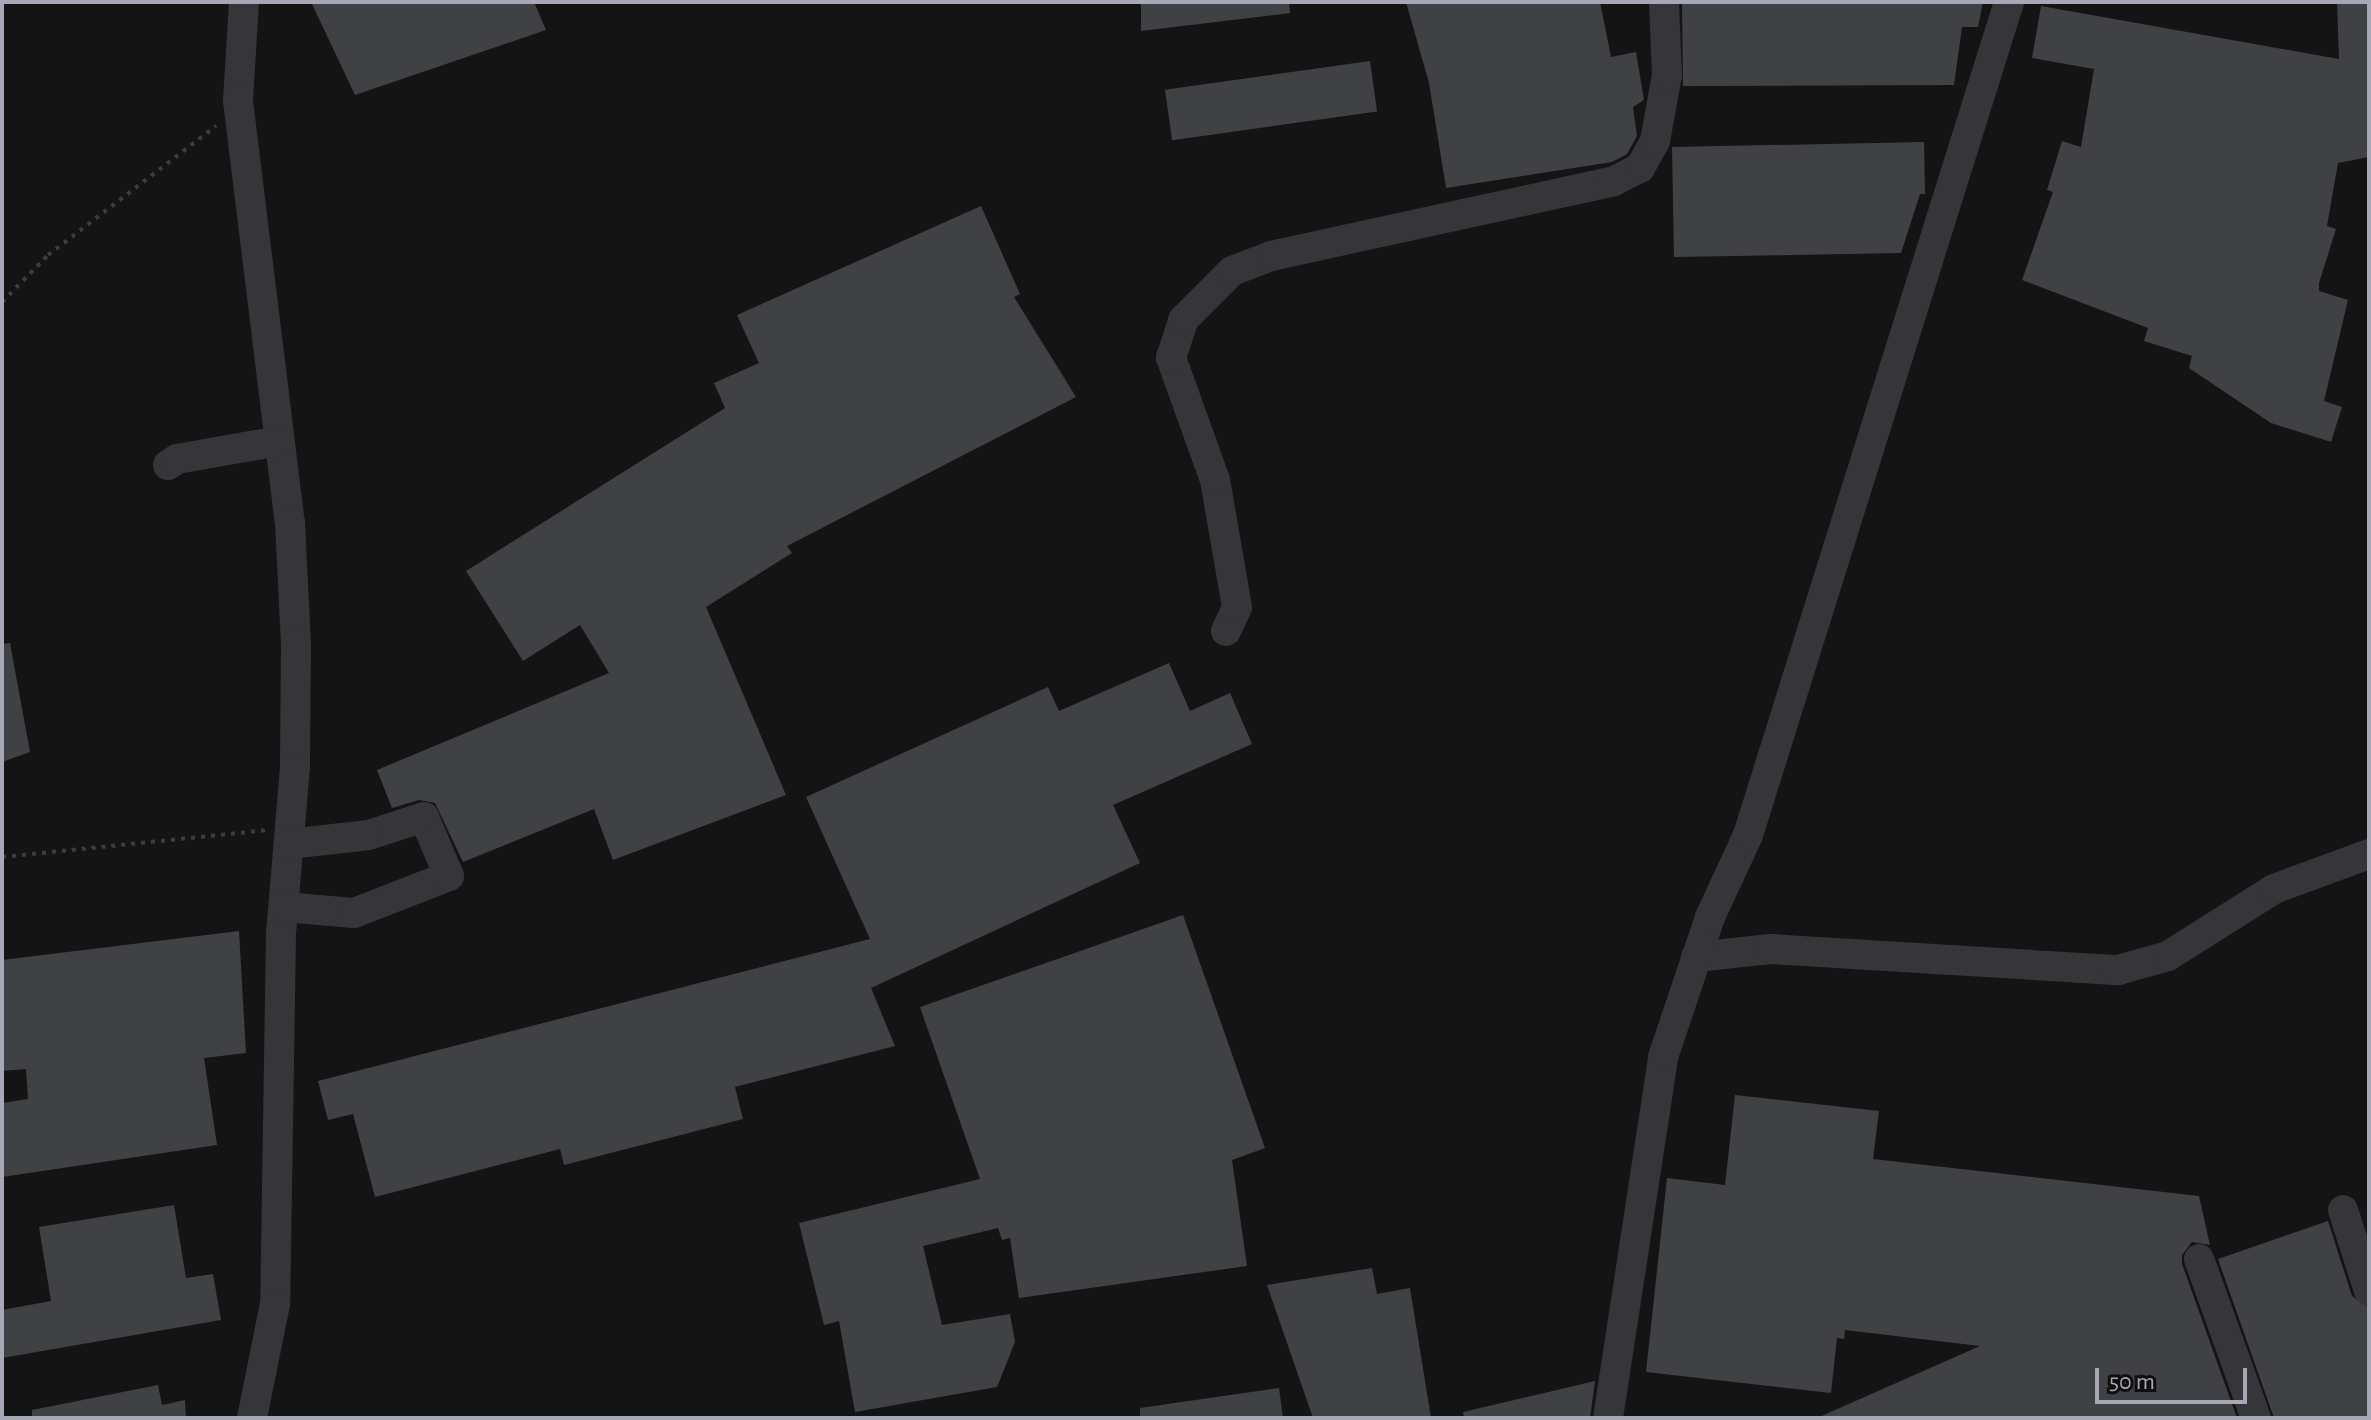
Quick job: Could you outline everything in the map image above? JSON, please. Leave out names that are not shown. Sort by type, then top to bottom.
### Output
[{"type":"street","points":[[244,2],[239,110],[290,522],[296,644],[290,835],[284,907],[275,1304],[252,1418]]},
{"type":"street","points":[[1226,631],[1237,607],[1215,480],[1171,358],[1183,320],[1232,271],[1271,256],[1614,181],[1640,168],[1655,141],[1667,75],[1664,2]]},
{"type":"street","points":[[1608,1418],[1663,1057],[1696,957],[1748,835],[2009,2]]},
{"type":"street","points":[[168,465],[177,459],[279,441]]},
{"type":"street","points":[[284,907],[354,913],[449,876],[424,817],[369,835],[290,835]]},
{"type":"street","points":[[1696,957],[1771,949],[2118,970],[2168,956],[2274,889],[2369,854]]},
{"type":"street","points":[[2343,1210],[2369,1291]]},
{"type":"street","points":[[2199,1259],[2256,1418]]},
{"type":"path","points":[[2,302],[48,255],[239,110]]},
{"type":"path","points":[[2,857],[290,835]]},
{"type":"building","points":[[311,2],[534,2],[546,30],[355,95]]},
{"type":"building","points":[[1141,2],[1289,2],[1290,13],[1141,31]]},
{"type":"building","points":[[1406,2],[1600,2],[1611,57],[1636,52],[1644,100],[1633,107],[1637,136],[1627,154],[1612,162],[1446,188],[1429,83]]},
{"type":"building","points":[[1682,2],[1983,2],[1978,27],[1962,27],[1954,85],[1683,86]]},
{"type":"building","points":[[2337,2],[2369,2],[2369,157],[2338,163],[2327,226],[2336,229],[2319,283],[2319,291],[2348,300],[2324,401],[2342,407],[2331,442],[2271,423],[2189,368],[2192,356],[2144,341],[2148,328],[2022,280],[2053,192],[2047,190],[2062,141],[2081,147],[2094,69],[2032,58],[2041,6],[2339,59]]},
{"type":"building","points":[[1370,61],[1377,112],[1172,140],[1165,90]]},
{"type":"building","points":[[1924,142],[1925,194],[1920,194],[1901,253],[1674,257],[1672,147]]},
{"type":"building","points":[[981,206],[1020,294],[1014,297],[1076,397],[787,546],[792,553],[706,607],[786,795],[613,860],[594,809],[463,862],[435,803],[419,800],[392,808],[377,770],[609,673],[580,625],[523,661],[466,571],[725,408],[714,383],[759,363],[737,315]]},
{"type":"building","points":[[10,643],[30,752],[2,762],[2,644]]},
{"type":"building","points":[[1169,663],[1190,711],[1230,693],[1252,744],[1113,805],[1140,863],[871,988],[895,1046],[735,1087],[743,1119],[564,1165],[560,1149],[375,1197],[353,1114],[328,1120],[318,1081],[870,939],[806,797],[1048,687],[1059,711]]},
{"type":"building","points":[[1183,915],[1265,1148],[1232,1160],[1247,1266],[1019,1298],[1010,1238],[1002,1240],[998,1228],[923,1246],[942,1325],[1010,1314],[1015,1342],[997,1387],[855,1412],[839,1321],[824,1325],[799,1223],[980,1179],[920,1007]]},
{"type":"building","points":[[239,931],[246,1053],[204,1058],[217,1145],[2,1177],[2,1103],[28,1099],[26,1069],[2,1071],[2,960]]},
{"type":"building","points":[[1735,1095],[1879,1111],[1873,1159],[2199,1196],[2210,1245],[2192,1242],[2182,1255],[2182,1264],[2237,1418],[1817,1418],[1980,1346],[1845,1330],[1844,1339],[1837,1338],[1831,1393],[1646,1372],[1667,1178],[1725,1185]]},
{"type":"building","points":[[174,1205],[186,1278],[213,1274],[221,1320],[2,1358],[2,1310],[51,1301],[39,1227]]},
{"type":"building","points":[[2328,1221],[2352,1296],[2369,1308],[2369,1418],[2274,1418],[2218,1259]]},
{"type":"building","points":[[1372,1268],[1377,1294],[1410,1288],[1431,1418],[1313,1418],[1267,1285]]},
{"type":"building","points":[[1595,1381],[1590,1418],[1464,1418],[1463,1412]]},
{"type":"building","points":[[158,1385],[162,1405],[185,1400],[186,1418],[32,1418],[32,1410]]},
{"type":"building","points":[[1279,1388],[1283,1418],[1140,1418],[1140,1408]]}]
